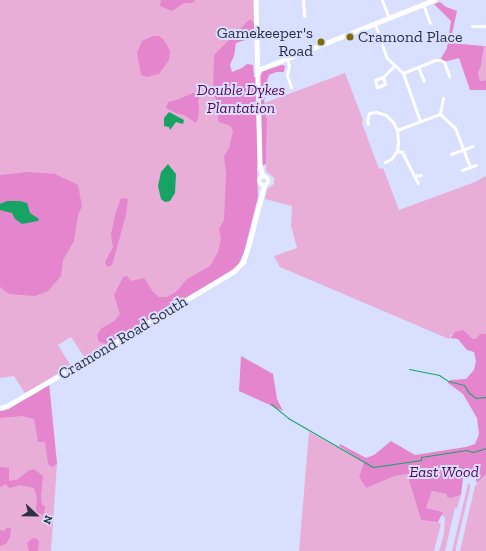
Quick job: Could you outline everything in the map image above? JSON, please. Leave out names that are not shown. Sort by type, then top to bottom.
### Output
[{"type":"street","points":[[256,0],[260,166],[263,176],[267,177],[269,180],[268,184],[264,186],[259,181],[263,176]]},
{"type":"street","points":[[304,0],[304,16]]},
{"type":"street","points":[[382,0],[389,18]]},
{"type":"street","points":[[258,70],[434,0]]},
{"type":"street","points":[[423,4],[430,23]]},
{"type":"street","points":[[375,24],[387,58],[403,73],[420,121]]},
{"type":"street","points":[[472,26],[486,26]]},
{"type":"street","points":[[287,59],[289,66],[287,75],[291,86]]},
{"type":"street","points":[[403,73],[435,60],[440,60],[444,62],[449,76]]},
{"type":"street","points":[[383,77],[395,65]]},
{"type":"street","points":[[418,67],[424,81]]},
{"type":"street","points":[[440,114],[443,98]]},
{"type":"street","points":[[368,124],[366,121],[369,113],[376,112],[386,115],[397,130],[397,151],[391,159],[385,162]]},
{"type":"street","points":[[397,130],[440,114]]},
{"type":"street","points":[[440,114],[455,128],[470,167]]},
{"type":"street","points":[[451,154],[473,146]]},
{"type":"street","points":[[397,151],[402,152],[418,184]]},
{"type":"street","points":[[462,170],[476,164]]},
{"type":"street","points":[[414,176],[421,175]]},
{"type":"street","name":"Cramond Road South","points":[[0,408],[7,406],[34,391],[226,276],[243,262],[264,186]]},
{"type":"shaded area","points":[[0,0],[255,0],[255,21],[223,58],[238,122],[239,266],[85,358],[71,337],[58,345],[71,366],[25,393],[14,376],[0,378]]},
{"type":"shaded area","points":[[484,46],[486,46],[486,80],[480,81],[478,73],[481,66]]},
{"type":"shaded area","points":[[345,73],[363,120],[362,123],[379,169],[383,168],[399,210],[475,182],[486,176],[486,334],[482,334],[473,339],[465,334],[451,335],[449,339],[280,267],[274,256],[297,248],[291,226],[292,206],[265,199],[267,189],[274,184],[274,178],[266,171],[267,121],[264,103]]},
{"type":"shaded area","points":[[169,112],[184,120],[183,124],[176,122],[170,130],[169,127],[164,126],[164,118]]},
{"type":"shaded area","points":[[168,164],[176,174],[175,193],[170,201],[165,202],[161,199],[158,186],[161,172]]},
{"type":"shaded area","points":[[7,201],[20,201],[27,203],[30,213],[39,219],[38,221],[22,224],[15,219],[12,213],[0,210],[0,204]]},
{"type":"shaded area","points":[[49,384],[57,464],[51,551],[0,551],[0,411],[6,410]]},
{"type":"shaded area","points":[[309,432],[364,462],[359,477],[366,488],[395,476],[407,474],[421,520],[438,522],[441,524],[434,551],[299,551]]},
{"type":"shaded area","points":[[486,474],[486,551],[460,551],[475,486]]},
{"type":"shaded area","points":[[468,484],[470,484],[470,488],[456,551],[452,551]]},
{"type":"shaded area","points":[[432,491],[447,494],[451,498],[461,495],[457,508],[455,508],[445,551],[439,551],[444,534],[445,517],[441,515],[443,512],[426,508]]},
{"type":"green space","points":[[161,0],[195,0],[192,3],[184,3],[172,11],[160,6]]},
{"type":"green space","points":[[440,2],[446,7],[457,11],[450,43],[484,46],[481,66],[478,73],[480,81],[486,80],[486,90],[470,90],[459,58],[444,62],[440,60],[447,48],[451,21],[434,4]]},
{"type":"green space","name":"Double Dykes Plantation","points":[[250,19],[255,24],[255,37],[236,43],[234,56],[230,65],[232,72],[247,64],[253,65],[254,77],[260,77],[263,71],[282,65],[285,66],[284,72],[276,72],[269,75],[265,87],[264,108],[267,120],[266,164],[257,168],[258,197],[244,252],[238,266],[188,298],[186,306],[126,342],[112,341],[107,344],[99,342],[97,335],[101,329],[114,321],[120,314],[114,295],[123,277],[127,276],[131,281],[144,278],[153,292],[159,297],[167,297],[176,292],[187,279],[210,266],[218,252],[221,239],[219,229],[224,220],[226,173],[224,156],[229,148],[233,131],[231,126],[219,122],[217,114],[218,105],[213,91],[214,55]]},
{"type":"green space","points":[[153,36],[159,36],[164,40],[170,51],[169,60],[159,74],[147,77],[141,75],[137,53],[142,41]]},
{"type":"green space","points":[[198,91],[200,94],[198,101],[198,119],[196,123],[184,115],[166,108],[168,102]]},
{"type":"green space","points":[[28,172],[55,174],[78,185],[82,206],[78,215],[74,241],[63,260],[61,276],[48,291],[35,296],[9,294],[0,287],[0,175]]},
{"type":"green space","points":[[121,198],[128,199],[126,215],[112,265],[107,267],[105,262],[113,247],[111,234]]},
{"type":"green space","name":"East Wood","points":[[463,330],[473,339],[477,338],[480,334],[486,334],[486,474],[477,483],[475,476],[470,474],[466,475],[463,478],[461,495],[451,498],[447,497],[447,494],[432,491],[426,508],[443,512],[438,522],[421,520],[407,474],[395,476],[366,488],[359,477],[364,462],[339,446],[340,444],[366,458],[374,455],[391,441],[415,455],[466,447],[475,444],[479,434],[477,418],[463,394],[448,383],[450,380],[466,379],[474,370],[476,361],[474,352],[467,350],[458,339],[450,338],[455,332]]},
{"type":"green space","points":[[241,356],[273,374],[277,399],[283,411],[239,391]]},
{"type":"green space","points":[[49,384],[57,464],[52,467],[48,464],[45,442],[38,442],[34,419],[22,416],[0,418],[0,411],[6,410]]},
{"type":"green space","points":[[0,467],[9,468],[10,481],[18,479],[28,471],[34,469],[43,476],[41,495],[42,505],[45,506],[45,509],[43,515],[38,513],[36,510],[37,497],[34,488],[20,485],[10,488],[6,484],[0,487]]},
{"type":"green space","points":[[6,528],[11,528],[10,537],[6,544],[0,546],[0,530],[4,531]]},
{"type":"green space","points":[[33,538],[37,539],[39,542],[38,551],[29,551],[27,543]]},
{"type":"waterway","points":[[409,369],[439,375],[448,381],[464,385],[469,393],[476,398],[486,397]]},
{"type":"waterway","points":[[271,404],[288,418],[373,467],[421,460],[421,457],[466,450],[473,452],[486,448]]},
{"type":"place","name":"Cramond Place","points":[[350,37]]},
{"type":"place","name":"Gamekeeper's Road","points":[[321,42]]}]
